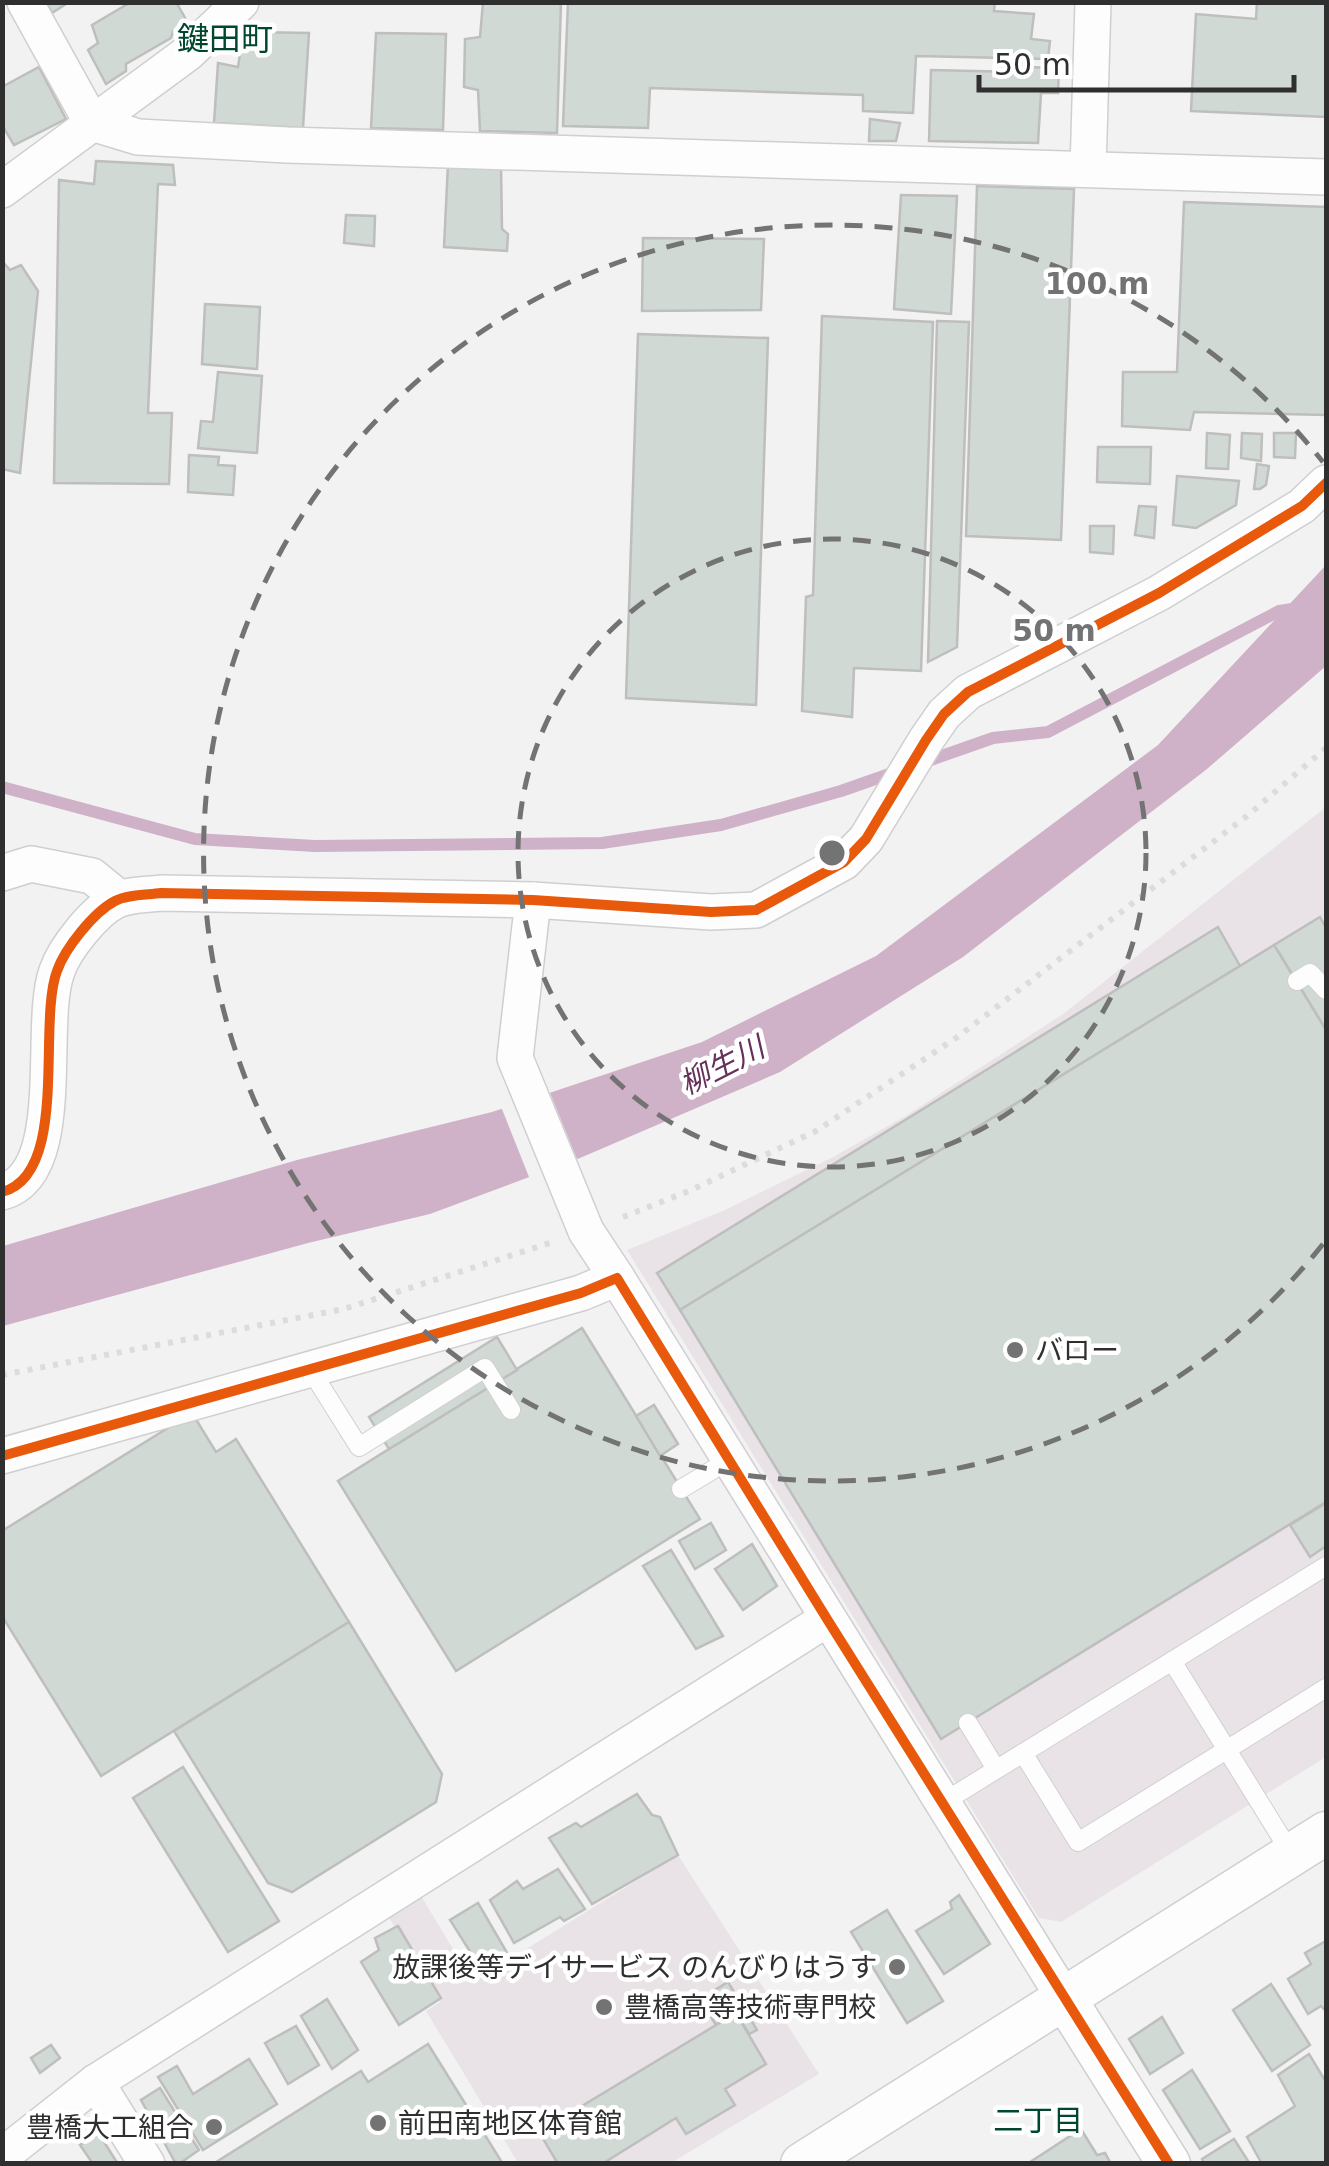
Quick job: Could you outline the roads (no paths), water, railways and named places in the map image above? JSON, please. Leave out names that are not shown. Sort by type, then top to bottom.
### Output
[{"type":"street","points":[[25,2],[92,123],[138,138],[287,146],[1326,176]]},
{"type":"street","points":[[2,190],[188,53],[241,2]]},
{"type":"street","points":[[1088,169],[1092,2]]},
{"type":"street","points":[[2,1192],[12,1190],[34,1167],[46,1123],[46,1039],[57,970],[94,915],[119,898],[161,893],[533,900],[711,912],[756,910],[844,862],[866,839],[944,714],[968,692],[1159,593],[1302,506],[1326,483]]},
{"type":"street","points":[[2,873],[31,864],[92,876],[119,898]]},
{"type":"street","points":[[533,900],[515,1058],[584,1225],[826,1619],[1170,2164]]},
{"type":"street","points":[[2,1456],[581,1293],[617,1278]]},
{"type":"street","points":[[2,2156],[96,2082],[826,1619]]},
{"type":"street","points":[[805,2163],[1309,1844]]},
{"type":"street","points":[[96,2082],[147,2164]]},
{"type":"lane","points":[[1297,981],[1310,973],[1326,990]]},
{"type":"lane","points":[[310,1370],[364,1454],[379,1434],[485,1368],[511,1410]]},
{"type":"lane","points":[[681,1489],[729,1460]]},
{"type":"lane","points":[[942,1803],[1326,1566]]},
{"type":"lane","points":[[1172,1661],[1227,1750],[1309,1844]]},
{"type":"lane","points":[[1023,1753],[1078,1842],[1326,1688]]},
{"type":"lane","points":[[968,1723],[996,1769]]},
{"type":"water","name":"柳生川","points":[[1326,565],[1326,666],[1207,769],[963,957],[780,1072],[580,1158],[430,1214],[3,1326],[3,1246],[297,1160],[492,1112],[702,1042],[876,956],[1158,745]]},
{"type":"waterway","points":[[922,763],[993,738],[1048,732],[1279,611],[1326,604]]},
{"type":"waterway","points":[[2,787],[195,839],[315,846],[602,843],[721,825],[898,771]]},
{"type":"place","name":"バロー","points":[[1015,1350]]},
{"type":"place","name":"放課後等デイサービス のんびりはうす","points":[[897,1967]]},
{"type":"place","name":"豊橋高等技術専門校","points":[[604,2007]]},
{"type":"place","name":"前田南地区体育館","points":[[378,2123]]},
{"type":"place","name":"豊橋大工組合","points":[[214,2127]]},
{"type":"district","name":"鍵田町","points":[[225,39]]},
{"type":"district","name":"二丁目","points":[[1038,2121]]}]
